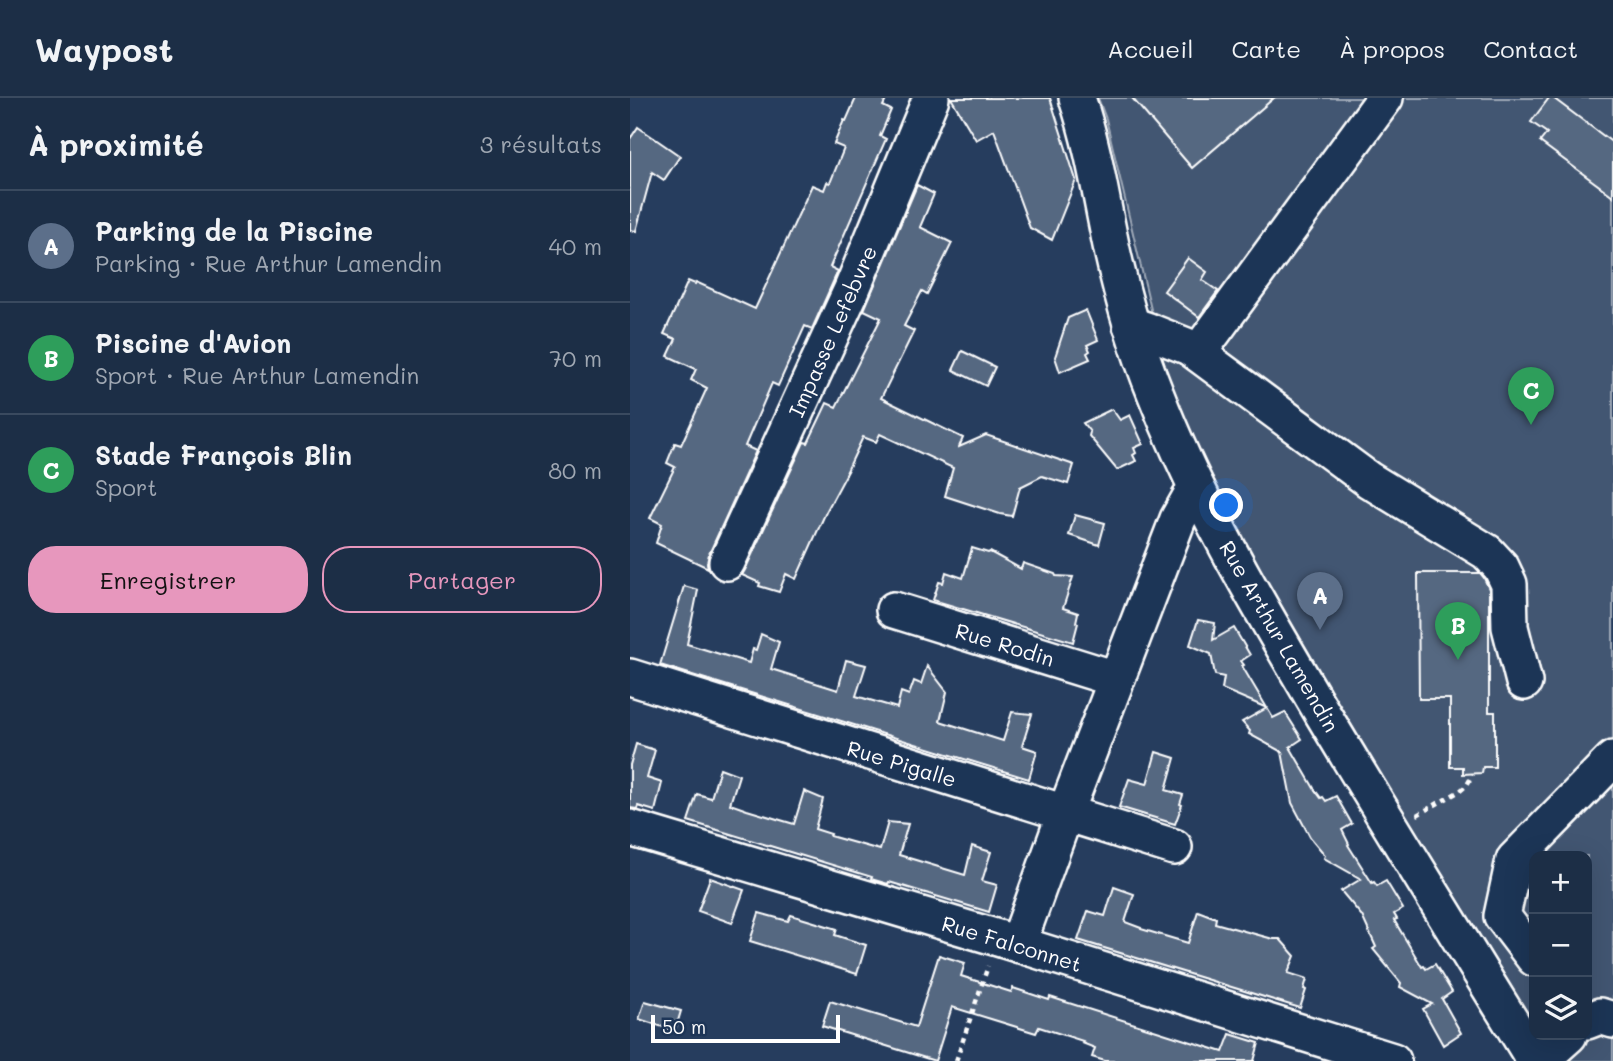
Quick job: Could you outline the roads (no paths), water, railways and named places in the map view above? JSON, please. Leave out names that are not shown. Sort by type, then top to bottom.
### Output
[{"type":"street","name":"Impasse Lefebvre","points":[[727,562],[852,289],[931,98]]},
{"type":"street","name":"Rue Arthur Lamendin","points":[[1077,98],[1086,125],[1130,326],[1156,396],[1196,487],[1266,618],[1392,829],[1537,1061]]},
{"type":"street","points":[[1198,353],[1385,98]]},
{"type":"street","points":[[1130,326],[1189,347],[1369,480],[1487,552],[1501,567],[1509,584],[1510,627],[1524,682]]},
{"type":"street","points":[[1008,941],[1065,814],[1178,519],[1196,487]]},
{"type":"street","name":"Rue Rodin","points":[[894,610],[1116,679]]},
{"type":"street","name":"Rue Pigalle","points":[[630,677],[1174,847]]},
{"type":"street","points":[[1529,951],[1502,916],[1514,860],[1613,759]]},
{"type":"street","name":"Rue Falconnet","points":[[630,828],[1008,941],[1393,1061]]},
{"type":"street","points":[[1592,1019],[1600,1016],[1613,1020]]},
{"type":"street","points":[[1537,1061],[1563,1040]]},
{"type":"place","name":"Stade François Blin","points":[[1531,425]]},
{"type":"place","name":"Parking de la Piscine","points":[[1320,630]]},
{"type":"place","name":"Piscine d'Avion","points":[[1458,660]]}]
